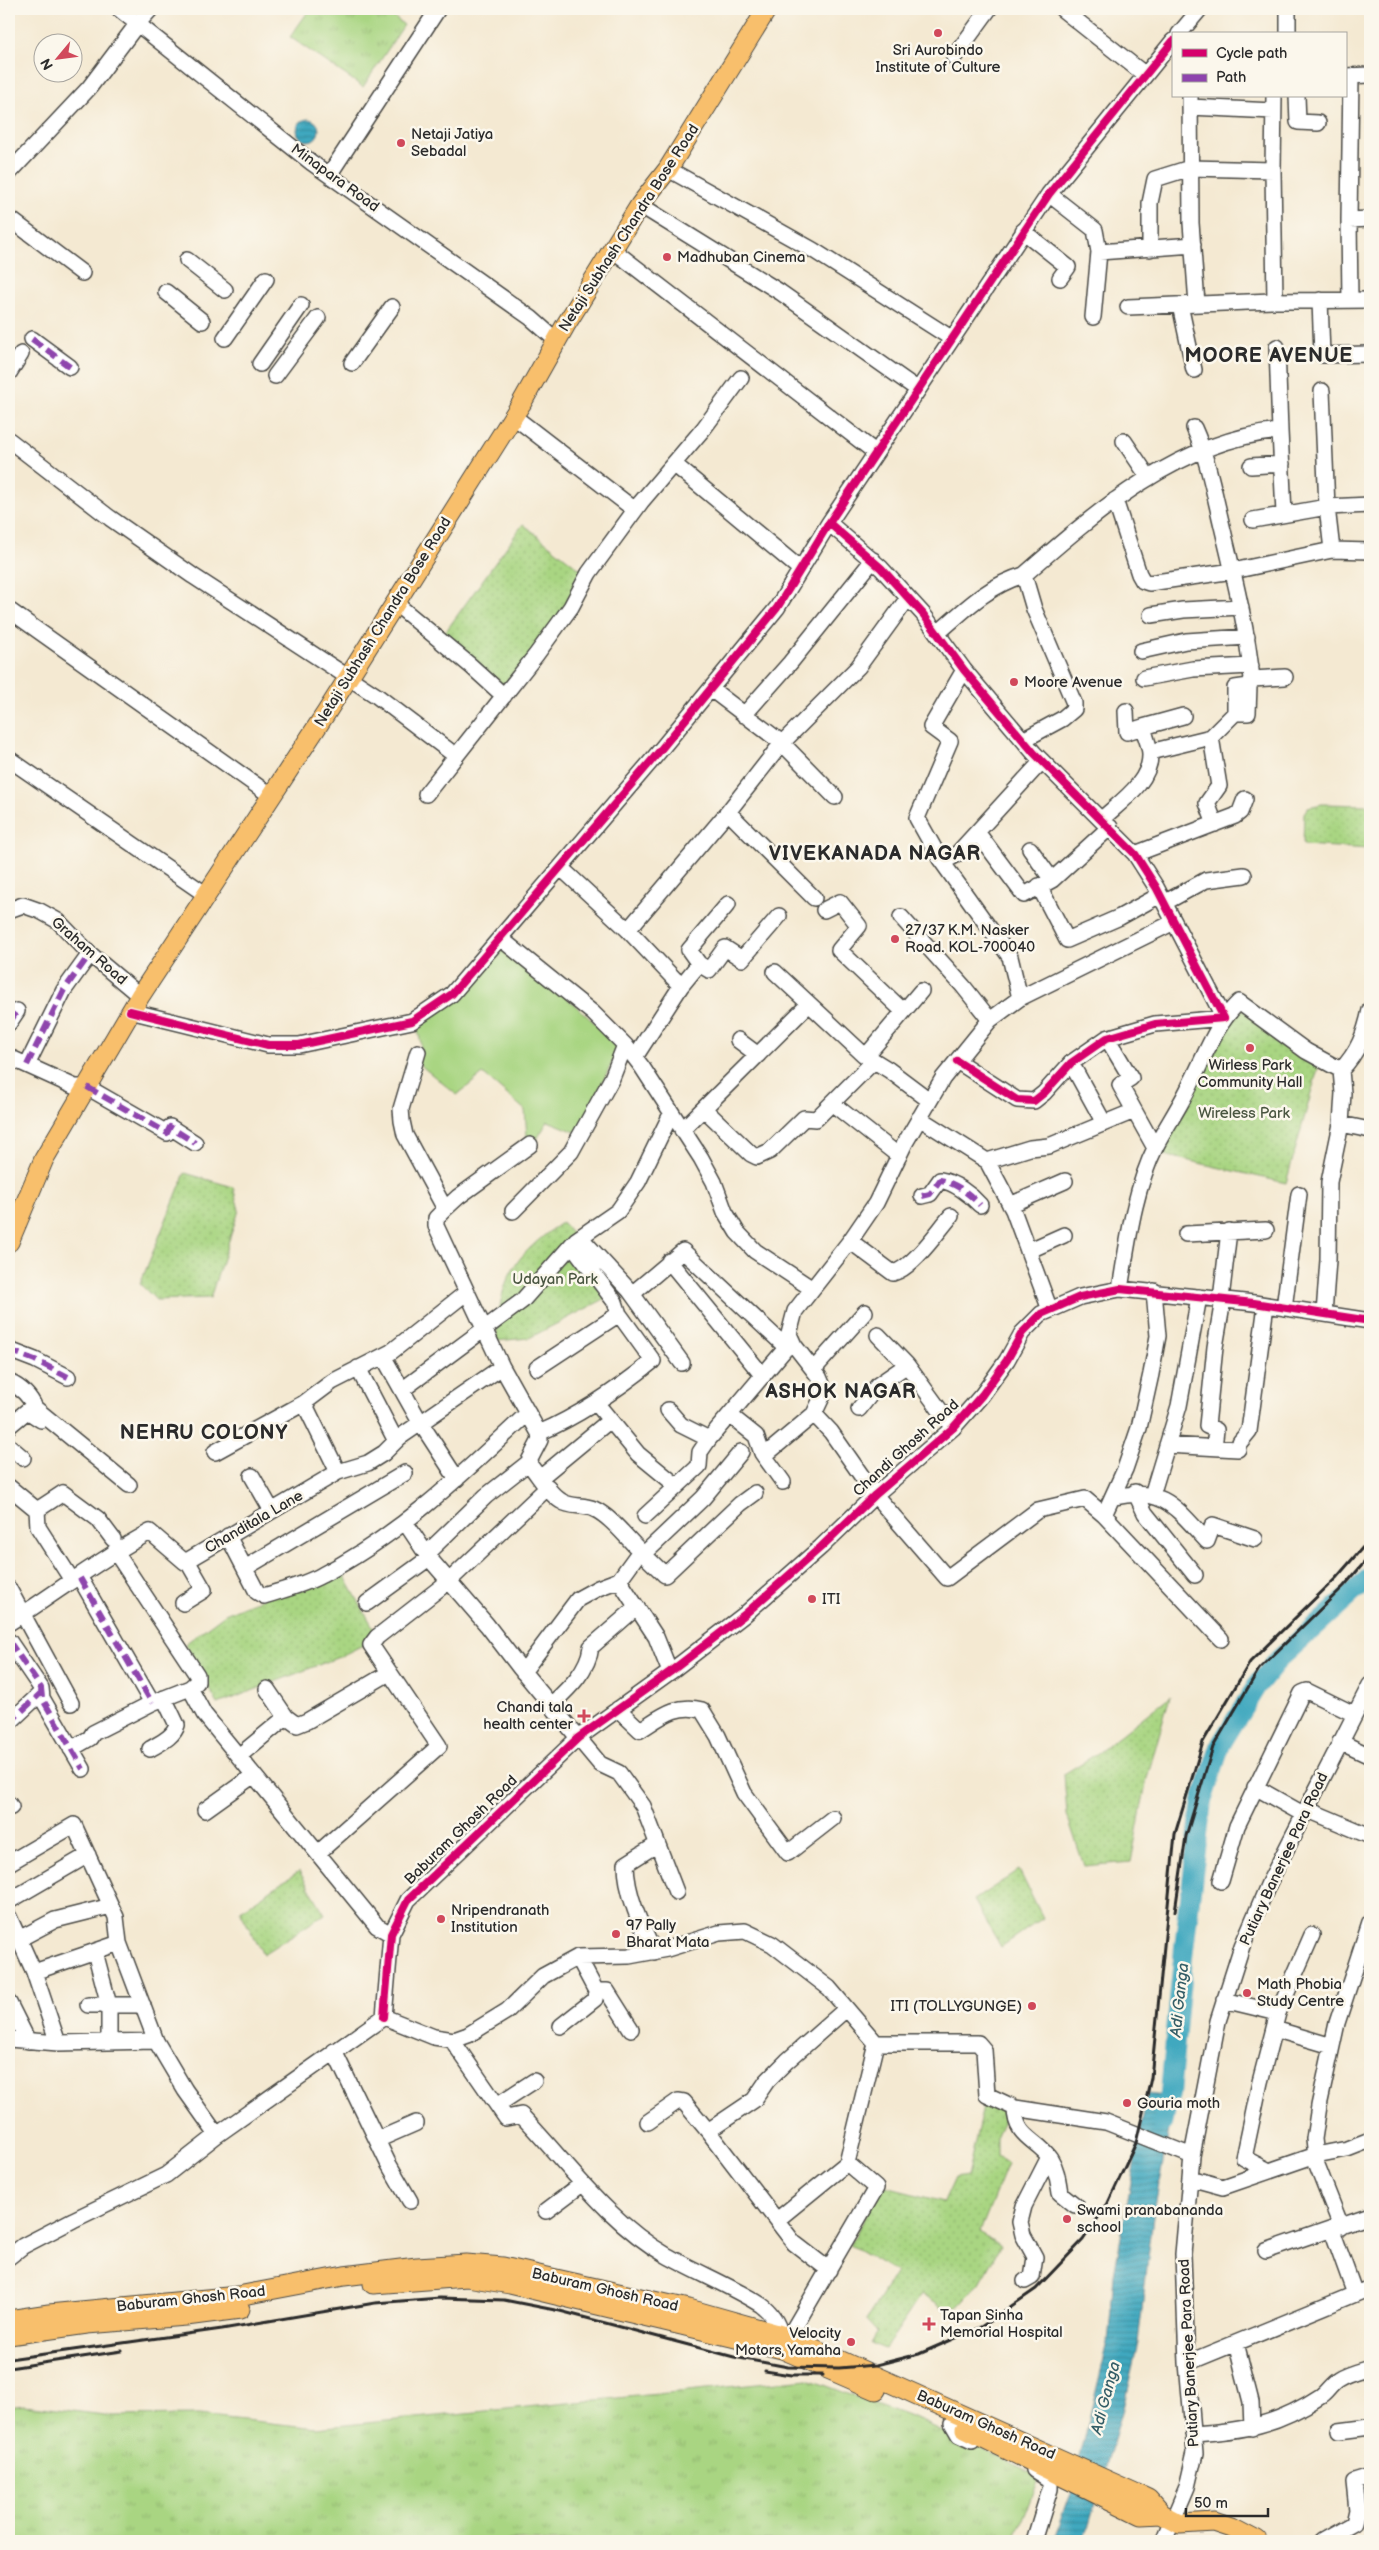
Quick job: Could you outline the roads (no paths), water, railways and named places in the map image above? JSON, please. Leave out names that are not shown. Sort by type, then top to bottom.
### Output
[{"type":"main road","name":"Netaji Subhash Chandra Bose Road","points":[[9,1242],[44,1159],[135,1003],[347,678],[513,416],[561,333],[640,205],[668,169],[768,9]]},
{"type":"main road","name":"Baburam Ghosh Road","points":[[9,2323],[49,2314],[218,2299],[344,2276],[416,2267],[466,2264],[503,2268],[690,2309],[784,2341],[1128,2499],[1148,2499],[1166,2517]]},
{"type":"main road","points":[[1166,2517],[1180,2524],[1214,2522],[1232,2528],[1257,2541]]},
{"type":"street","name":"Minapara Road","points":[[119,9],[329,175],[531,318],[561,333]]},
{"type":"street","points":[[9,173],[89,88],[138,23],[152,9]]},
{"type":"street","points":[[329,175],[438,9]]},
{"type":"street","points":[[954,56],[989,9]]},
{"type":"street","points":[[1062,9],[1144,74]]},
{"type":"street","points":[[1181,32],[1200,9]]},
{"type":"street","points":[[1288,9],[1288,32]]},
{"type":"street","points":[[135,1003],[268,1045],[299,1045],[335,1039],[412,1021],[452,994],[711,689],[777,608],[829,522],[1049,194],[1144,74],[1172,42]]},
{"type":"street","points":[[1350,300],[1348,76],[1370,75]]},
{"type":"street","points":[[1297,98],[1298,122],[1318,123]]},
{"type":"street","points":[[1196,304],[1190,168],[1190,102],[1273,104],[1275,301]]},
{"type":"street","points":[[1150,249],[1150,203],[1155,179],[1190,168],[1273,170]]},
{"type":"street","points":[[668,169],[813,250],[951,338]]},
{"type":"street","points":[[1049,194],[1095,230],[1099,252],[1093,317]]},
{"type":"street","points":[[640,205],[780,292],[917,389]]},
{"type":"street","points":[[9,218],[82,273]]},
{"type":"street","points":[[1349,220],[1370,219]]},
{"type":"street","points":[[1024,231],[1068,267],[1060,278]]},
{"type":"street","points":[[1099,252],[1193,245]]},
{"type":"street","points":[[613,250],[875,452]]},
{"type":"street","points":[[188,260],[225,290]]},
{"type":"street","points":[[225,338],[266,279]]},
{"type":"street","points":[[166,292],[202,321]]},
{"type":"street","points":[[1320,300],[1322,355],[1370,354]]},
{"type":"street","points":[[1128,307],[1275,301],[1370,300]]},
{"type":"street","points":[[260,364],[301,305]]},
{"type":"street","points":[[1180,305],[1194,370]]},
{"type":"street","points":[[352,363],[392,307]]},
{"type":"street","points":[[275,376],[318,318]]},
{"type":"street","points":[[32,340],[70,367]]},
{"type":"street","points":[[1277,346],[1284,514]]},
{"type":"street","points":[[9,373],[21,354]]},
{"type":"street","points":[[426,794],[504,696],[571,607],[589,572],[635,510],[742,378]]},
{"type":"street","points":[[1322,391],[1327,507],[1332,550]]},
{"type":"street","points":[[513,416],[635,510]]},
{"type":"street","points":[[1194,428],[1204,451],[1233,571],[1247,637],[1251,677]]},
{"type":"street","points":[[938,633],[983,594],[1006,580],[1024,575],[1115,500],[1149,478],[1204,451],[1239,437],[1280,430]]},
{"type":"street","points":[[9,440],[117,523],[347,678],[377,696],[456,756]]},
{"type":"street","points":[[1124,441],[1149,478]]},
{"type":"street","points":[[674,464],[800,569]]},
{"type":"street","points":[[1251,466],[1282,464]]},
{"type":"street","points":[[1115,500],[1139,574],[1143,581],[1149,583],[1233,571],[1332,550],[1370,551]]},
{"type":"street","points":[[1253,520],[1327,507],[1370,505]]},
{"type":"street","points":[[829,522],[873,560],[938,633],[964,670],[1023,740],[1135,854],[1162,899],[1224,1018]]},
{"type":"street","points":[[744,716],[790,663],[873,560]]},
{"type":"street","points":[[1023,740],[1062,719],[1074,709],[1074,703],[1034,609],[1024,575]]},
{"type":"street","points":[[628,930],[728,812],[782,743],[858,667],[908,598]]},
{"type":"street","points":[[394,603],[471,666],[504,696]]},
{"type":"street","points":[[1151,615],[1183,610],[1241,607]]},
{"type":"street","points":[[9,610],[270,796]]},
{"type":"street","points":[[1141,651],[1186,640],[1247,637]]},
{"type":"street","points":[[1144,678],[1193,669],[1251,677],[1285,677]]},
{"type":"street","points":[[964,670],[931,727],[950,741],[917,818],[943,862],[1010,958],[1020,998]]},
{"type":"street","points":[[1150,752],[1211,737],[1235,713],[1235,688],[1251,677]]},
{"type":"street","points":[[711,689],[744,716],[782,743],[835,797]]},
{"type":"street","points":[[1126,711],[1127,732],[1183,716]]},
{"type":"street","points":[[977,832],[1024,895],[1045,883],[1106,823],[1142,779],[1150,764],[1150,752],[1143,727]]},
{"type":"street","points":[[1211,737],[1219,786],[1208,802],[1216,824]]},
{"type":"street","points":[[9,759],[205,894]]},
{"type":"street","points":[[943,862],[956,855],[1042,761]]},
{"type":"street","points":[[1135,854],[1216,824],[1240,812],[1245,799]]},
{"type":"street","points":[[728,812],[814,898]]},
{"type":"street","points":[[1030,849],[1067,940],[1206,880],[1244,875]]},
{"type":"street","points":[[560,868],[628,930],[682,986]]},
{"type":"street","points":[[824,910],[840,902],[859,926],[839,950],[903,1011]]},
{"type":"street","points":[[728,904],[689,950],[699,964],[709,970],[725,948],[742,959],[779,916]]},
{"type":"street","name":"Graham Road","points":[[9,910],[24,905],[58,921],[135,1003]]},
{"type":"street","points":[[901,918],[963,986],[990,1020]]},
{"type":"street","points":[[645,1516],[699,1466],[700,1452],[789,1344],[789,1334],[795,1311],[850,1241],[876,1203],[929,1100],[990,1020],[1020,998],[1174,922]]},
{"type":"street","points":[[500,938],[593,1013],[630,1051],[714,1182],[725,1212],[737,1232],[755,1251],[812,1288]]},
{"type":"street","points":[[27,1065],[64,990],[90,954]]},
{"type":"street","points":[[513,1211],[571,1152],[612,1078],[630,1051],[699,964]]},
{"type":"street","points":[[775,972],[808,1005],[870,1058],[929,1100]]},
{"type":"street","points":[[704,1109],[751,1154],[757,1157],[770,1151],[804,1118],[816,1119],[833,1104],[870,1058],[903,1011],[921,991]]},
{"type":"street","points":[[1120,1289],[1131,1217],[1155,1148],[1191,1083],[1208,1044],[1224,1018],[1239,1002],[1306,1051],[1341,1070]]},
{"type":"street","points":[[682,1130],[808,1005]]},
{"type":"street","points":[[1324,1314],[1329,1182],[1341,1124],[1343,1093],[1341,1070],[1354,1056],[1365,1033],[1370,1010]]},
{"type":"street","points":[[957,1061],[1017,1100],[1034,1101],[1044,1093],[1071,1062],[1107,1038],[1155,1024],[1224,1018]]},
{"type":"street","points":[[1107,1038],[1131,1078],[1120,1085],[1155,1148]]},
{"type":"street","points":[[738,1040],[758,1055]]},
{"type":"street","points":[[418,1052],[401,1108],[402,1121],[405,1136],[446,1209]]},
{"type":"street","points":[[1354,1056],[1370,1058]]},
{"type":"street","points":[[9,1057],[75,1087],[87,1087],[167,1134],[170,1127],[195,1143]]},
{"type":"street","points":[[1071,1062],[1104,1123]]},
{"type":"street","points":[[833,1104],[899,1156]]},
{"type":"street","points":[[987,1160],[1030,1148],[1049,1146],[1134,1111]]},
{"type":"street","points":[[402,1390],[522,1301],[576,1241],[618,1211],[638,1182],[671,1114]]},
{"type":"street","points":[[919,1118],[987,1160],[1010,1205],[1050,1310]]},
{"type":"street","points":[[1341,1124],[1370,1130]]},
{"type":"street","points":[[367,1603],[427,1556],[486,1496],[528,1463],[540,1440],[539,1433],[483,1329],[436,1226],[436,1218],[458,1197],[530,1145]]},
{"type":"street","points":[[922,1196],[930,1194],[940,1180],[947,1181],[971,1196],[980,1205]]},
{"type":"street","points":[[1010,1205],[1065,1181]]},
{"type":"street","points":[[1284,1308],[1298,1194]]},
{"type":"street","points":[[850,1241],[893,1273],[907,1266],[950,1216]]},
{"type":"street","points":[[1186,1234],[1266,1230]]},
{"type":"street","points":[[1214,1447],[1216,1430],[1207,1426],[1229,1231]]},
{"type":"street","points":[[1028,1251],[1064,1235]]},
{"type":"street","points":[[576,1241],[632,1294],[682,1363]]},
{"type":"street","points":[[539,1433],[569,1420],[597,1404],[653,1362],[619,1314],[614,1302],[576,1241]]},
{"type":"street","points":[[632,1294],[684,1251],[789,1344],[814,1369],[822,1384],[823,1391],[814,1414],[764,1456]]},
{"type":"street","points":[[670,1261],[763,1376]]},
{"type":"street","name":"Chandi Ghosh Road","points":[[578,1738],[670,1672],[744,1615],[821,1547],[875,1495],[953,1428],[982,1395],[1007,1360],[1022,1333],[1040,1314],[1080,1297],[1120,1289],[1266,1305],[1370,1321]]},
{"type":"street","points":[[214,1452],[304,1403],[332,1382],[383,1356],[467,1292]]},
{"type":"street","points":[[1104,1516],[1115,1497],[1138,1428],[1158,1336],[1154,1292]]},
{"type":"street","points":[[1152,1495],[1179,1406],[1199,1297]]},
{"type":"street","points":[[1167,1445],[1239,1446],[1249,1431],[1266,1305]]},
{"type":"street","points":[[814,1369],[864,1312]]},
{"type":"street","points":[[537,1368],[619,1314]]},
{"type":"street","points":[[878,1335],[907,1365],[953,1428]]},
{"type":"street","points":[[9,1350],[36,1360],[68,1377]]},
{"type":"street","points":[[383,1356],[420,1422],[457,1479]]},
{"type":"street","points":[[859,1409],[878,1386],[907,1365]]},
{"type":"street","name":"Chanditala Lane","points":[[185,1562],[338,1472],[368,1463],[420,1422],[502,1367]]},
{"type":"street","points":[[358,1368],[396,1441]]},
{"type":"street","points":[[9,1382],[22,1390],[31,1398],[36,1408],[129,1488],[29,1410],[9,1426]]},
{"type":"street","points":[[304,1403],[338,1472]]},
{"type":"street","points":[[597,1404],[609,1421],[638,1454],[677,1486]]},
{"type":"street","points":[[668,1410],[681,1424],[710,1439]]},
{"type":"street","points":[[228,1536],[258,1592],[264,1596],[320,1576],[405,1522],[457,1479],[528,1414]]},
{"type":"street","points":[[814,1414],[831,1432],[875,1495],[947,1578],[1038,1510],[1085,1499],[1104,1516],[1221,1639]]},
{"type":"street","points":[[731,1416],[756,1436],[764,1456],[783,1482]]},
{"type":"street","points":[[318,1853],[439,1746],[371,1645],[377,1637],[449,1581],[544,1483],[609,1421]]},
{"type":"street","points":[[9,1446],[23,1458]]},
{"type":"street","points":[[523,1672],[578,1599],[598,1588],[619,1580],[642,1553],[703,1498],[741,1452]]},
{"type":"street","points":[[528,1463],[559,1500],[568,1505],[582,1505],[606,1515],[664,1575],[740,1504],[756,1493]]},
{"type":"street","points":[[245,1568],[405,1473]]},
{"type":"street","points":[[252,1476],[272,1511]]},
{"type":"street","points":[[9,1487],[37,1510],[38,1527],[74,1576],[158,1701],[177,1725],[176,1730],[171,1736],[150,1749]]},
{"type":"street","points":[[1115,1497],[1136,1492],[1152,1495],[1172,1506],[1206,1540],[1213,1525],[1256,1539]]},
{"type":"street","points":[[1136,1492],[1146,1512],[1195,1575]]},
{"type":"street","points":[[37,1510],[63,1494],[98,1519],[196,1675],[197,1682],[190,1688],[158,1701],[92,1733],[90,1738],[71,1749]]},
{"type":"street","points":[[405,1522],[427,1556],[487,1625],[523,1672],[600,1764],[619,1773],[643,1806],[656,1845],[676,1892]]},
{"type":"street","points":[[9,1623],[24,1614],[114,1545],[150,1532],[189,1564],[204,1590],[183,1603]]},
{"type":"street","points":[[619,1580],[656,1637],[670,1672]]},
{"type":"street","points":[[9,1589],[71,1703]]},
{"type":"street","points":[[551,1705],[580,1673],[590,1656],[592,1647],[637,1607]]},
{"type":"street","points":[[9,1641],[41,1688],[42,1698],[82,1769]]},
{"type":"street","points":[[267,1689],[286,1718],[297,1725],[307,1722],[389,1673]]},
{"type":"street","name":"Putiary Banerjee Para Road","points":[[1164,2541],[1166,2517],[1187,2487],[1195,2453],[1187,2363],[1183,2254],[1192,2156],[1224,2000],[1242,1946],[1269,1883],[1304,1811],[1370,1685]]},
{"type":"street","points":[[190,1688],[204,1714],[254,1776],[377,1926],[391,1934]]},
{"type":"street","points":[[1221,1881],[1232,1840],[1255,1787],[1303,1692],[1307,1691],[1354,1714]]},
{"type":"street","points":[[9,1723],[41,1693]]},
{"type":"street","points":[[618,1709],[640,1730],[670,1712],[688,1706],[702,1710],[718,1736],[744,1793],[788,1853],[833,1818]]},
{"type":"street","points":[[239,1756],[286,1718]]},
{"type":"street","name":"Baburam Ghosh Road","points":[[384,2017],[391,1934],[408,1900],[578,1738]]},
{"type":"street","points":[[1340,1742],[1370,1756]]},
{"type":"street","points":[[205,1810],[254,1776]]},
{"type":"street","points":[[1255,1787],[1304,1811],[1370,1836]]},
{"type":"street","points":[[9,1862],[74,1825],[116,1918],[119,1943],[156,2041],[185,2090],[217,2135]]},
{"type":"street","points":[[654,1952],[632,1898],[626,1868],[628,1862],[656,1845]]},
{"type":"street","points":[[9,1901],[88,1855]]},
{"type":"street","points":[[19,1939],[55,1920],[111,1906]]},
{"type":"street","points":[[9,1918],[34,1972],[58,2043]]},
{"type":"street","points":[[1355,2294],[1317,2165],[1314,2139],[1319,2106],[1337,2023],[1364,1964],[1370,1922]]},
{"type":"street","points":[[9,2257],[23,2246],[166,2175],[217,2135],[384,2017],[434,2037],[452,2040],[468,2035],[507,2010],[543,1976],[578,1957],[629,1956],[654,1952],[718,1933],[745,1931],[772,1944],[829,1988],[876,2043],[978,2043],[984,2050],[987,2095],[1015,2108],[1106,2122],[1192,2156]]},
{"type":"street","points":[[1269,2171],[1244,2158],[1260,2082],[1278,2013],[1312,1935]]},
{"type":"street","points":[[34,1972],[119,1943]]},
{"type":"street","points":[[95,1952],[110,2004],[109,2042]]},
{"type":"street","points":[[561,2026],[595,1999],[596,1990],[578,1957]]},
{"type":"street","points":[[596,1990],[607,1992],[631,2029]]},
{"type":"street","points":[[1224,2000],[1278,2013]]},
{"type":"street","points":[[9,2003],[28,2041]]},
{"type":"street","points":[[88,2006],[110,2004],[144,2005]]},
{"type":"street","points":[[708,2131],[754,2100],[767,2081],[787,2061],[846,2009]]},
{"type":"street","points":[[1274,2029],[1332,2046]]},
{"type":"street","points":[[9,2039],[58,2043],[156,2041]]},
{"type":"street","points":[[452,2040],[506,2118],[521,2115],[558,2153],[582,2184],[625,2228],[654,2248],[762,2306],[778,2324],[784,2341]]},
{"type":"street","points":[[777,2220],[847,2163],[876,2043]]},
{"type":"street","points":[[334,2051],[377,2140],[410,2201]]},
{"type":"street","points":[[498,2105],[534,2081]]},
{"type":"street","points":[[648,2122],[678,2102],[684,2102],[794,2242],[829,2270]]},
{"type":"street","points":[[1015,2108],[1015,2119],[1025,2137],[1050,2157],[1057,2174],[1060,2193],[1074,2205]]},
{"type":"street","points":[[377,2140],[416,2123]]},
{"type":"street","points":[[1190,2178],[1223,2187],[1316,2155],[1347,2150],[1370,2140]]},
{"type":"street","points":[[1025,2280],[1032,2278],[1035,2257],[1023,2235],[1020,2222],[1024,2206],[1050,2157]]},
{"type":"street","points":[[784,2341],[829,2270],[876,2188],[847,2163]]},
{"type":"street","points":[[546,2212],[582,2184]]},
{"type":"street","points":[[1266,2251],[1370,2215]]},
{"type":"street","points":[[1187,2363],[1370,2288]]},
{"type":"street","points":[[1236,2343],[1251,2402],[1252,2428]]},
{"type":"street","points":[[1193,2434],[1252,2428],[1283,2417],[1323,2395],[1340,2379],[1370,2368]]},
{"type":"street","points":[[960,2422],[959,2434],[1050,2480],[1050,2489],[1034,2541]]},
{"type":"street","points":[[1339,2431],[1370,2427]]},
{"type":"street","points":[[1322,2541],[1354,2523],[1357,2510],[1354,2482],[1370,2477]]},
{"type":"water","points":[[304,119],[312,119],[319,126],[319,134],[312,141],[304,141],[297,134],[297,126]]},
{"type":"water","points":[[1147,2094],[1175,2097],[1153,2217],[1138,2343],[1122,2412],[1089,2525],[1080,2541],[1054,2541],[1071,2493],[1108,2342],[1114,2275]]},
{"type":"waterway","name":"Adi Ganga","points":[[1163,2123],[1170,2093],[1184,1948],[1202,1801],[1221,1744],[1256,1687],[1278,1660],[1370,1577]]},
{"type":"railway","points":[[9,2359],[222,2329],[375,2303],[440,2298],[504,2300],[560,2311],[734,2357],[788,2367],[839,2368],[876,2365],[919,2354],[981,2327],[1036,2289],[1083,2240],[1108,2203],[1136,2143],[1151,2078],[1175,1834],[1203,1742],[1250,1662],[1336,1578],[1370,1539]]},
{"type":"railway","points":[[1175,1911],[1186,1836],[1213,1747],[1259,1669],[1344,1586],[1370,1556]]},
{"type":"railway","points":[[9,2368],[122,2351]]},
{"type":"railway","points":[[765,2371],[791,2375],[823,2375]]},
{"type":"place","name":"Sri Aurobindo Institute of Culture","points":[[938,33]]},
{"type":"place","name":"Netaji Jatiya Sebadal","points":[[401,143]]},
{"type":"place","name":"Madhuban Cinema","points":[[667,257]]},
{"type":"place","name":"Moore Avenue","points":[[1014,682]]},
{"type":"place","name":"27/37 K.M. Nasker Road. KOL-700040","points":[[895,939]]},
{"type":"place","name":"Wirless Park Community Hall","points":[[1250,1048]]},
{"type":"place","name":"ITI","points":[[812,1599]]},
{"type":"place","name":"Chandi tala health center","points":[[584,1716]]},
{"type":"place","name":"Nripendranath Institution","points":[[441,1919]]},
{"type":"place","name":"97 Pally Bharat Mata","points":[[616,1934]]},
{"type":"place","name":"Math Phobia Study Centre","points":[[1247,1993]]},
{"type":"place","name":"ITI (TOLLYGUNGE)","points":[[1032,2006]]},
{"type":"place","name":"Gouria moth","points":[[1127,2103]]},
{"type":"place","name":"Swami pranabananda school","points":[[1067,2219]]},
{"type":"place","name":"Tapan Sinha Memorial Hospital","points":[[929,2324]]},
{"type":"place","name":"Velocity Motors, Yamaha","points":[[851,2342]]},
{"type":"district","name":"MOORE AVENUE","points":[[1269,356]]},
{"type":"district","name":"VIVEKANADA NAGAR","points":[[875,854]]},
{"type":"district","name":"ASHOK NAGAR","points":[[841,1392]]},
{"type":"district","name":"NEHRU COLONY","points":[[204,1433]]},
{"type":"park label","name":"Wireless Park","points":[[1244,1113]]},
{"type":"park label","name":"Udayan Park","points":[[555,1279]]}]
